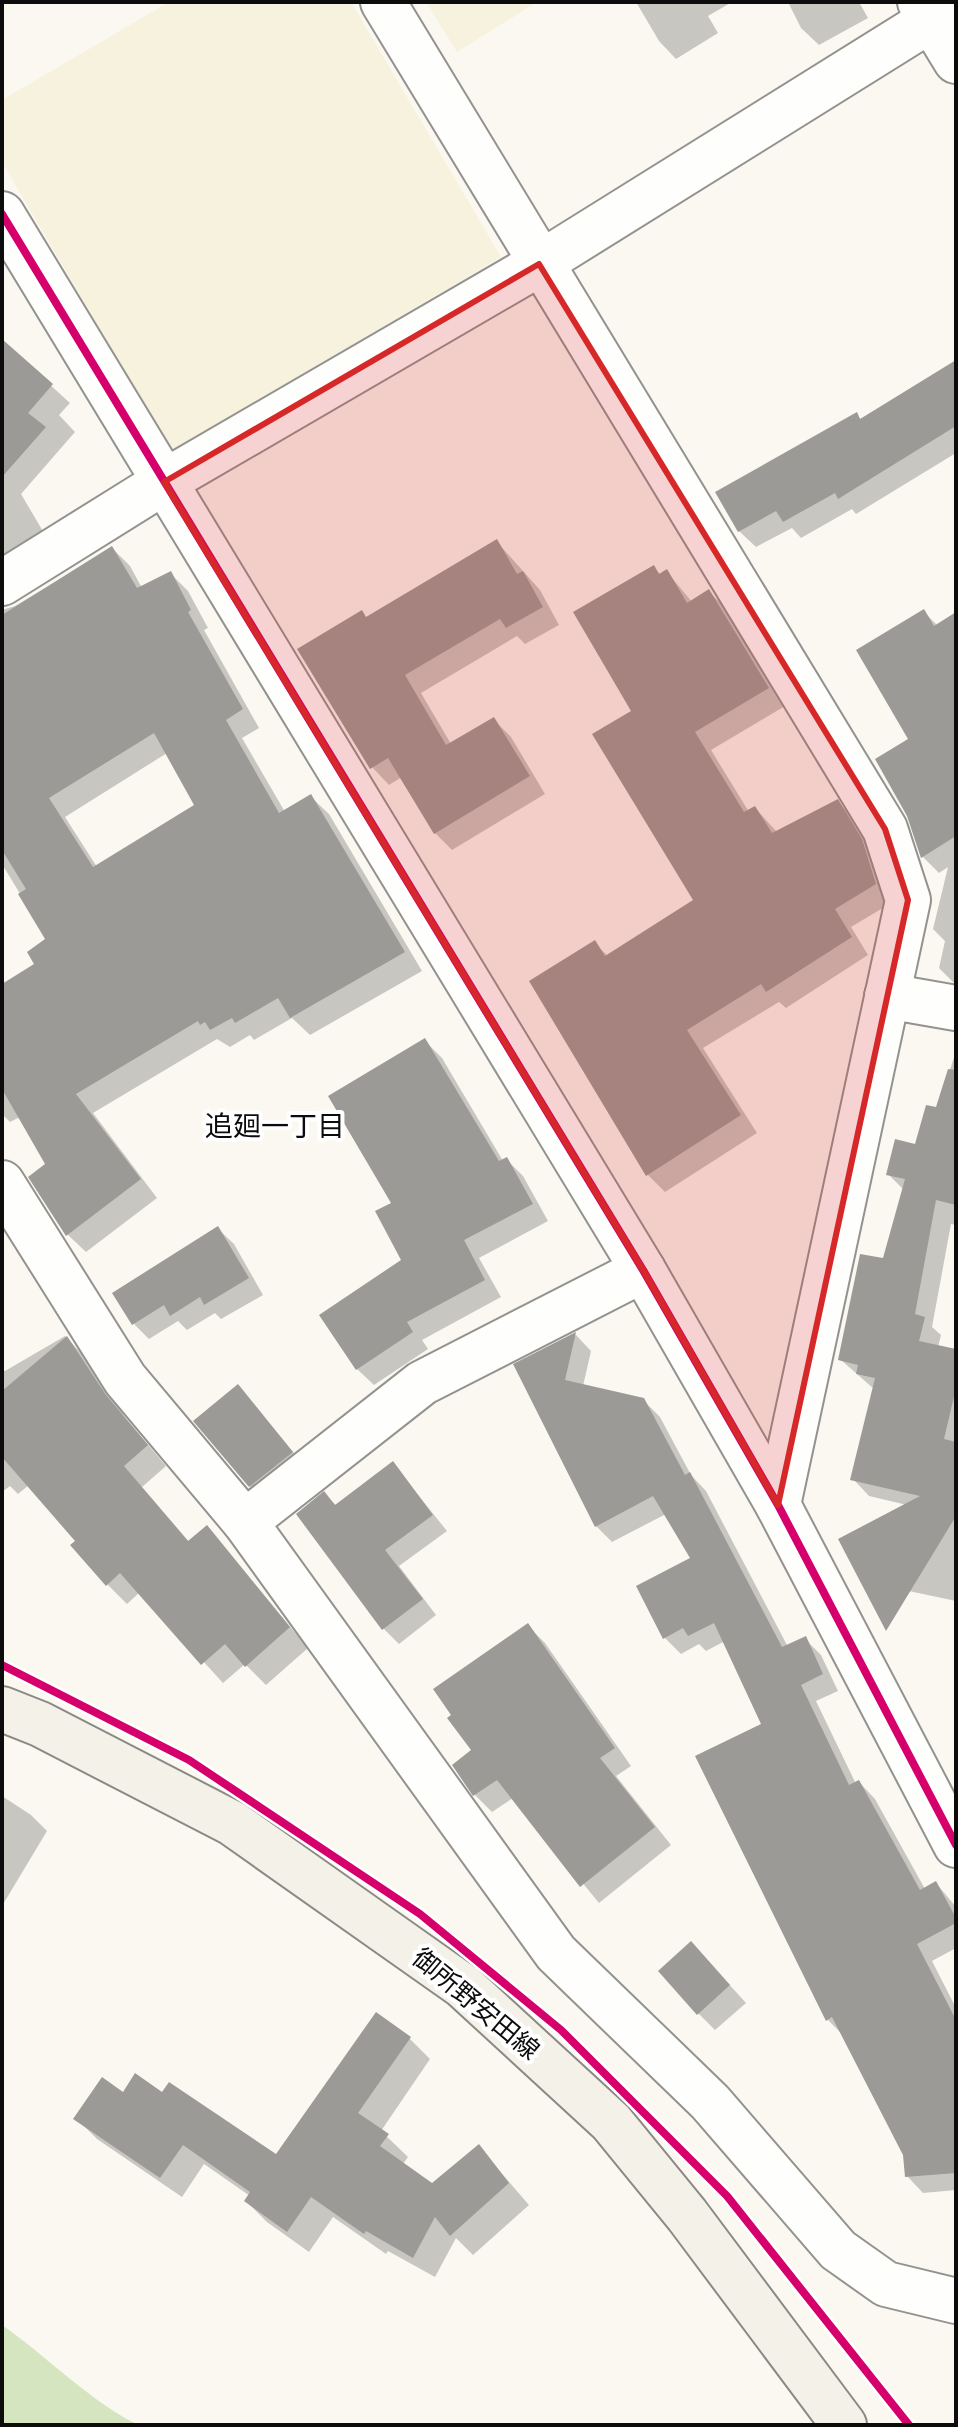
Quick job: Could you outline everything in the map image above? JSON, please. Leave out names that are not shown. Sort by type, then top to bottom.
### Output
[{"type":"main road","name":"御所野安田線","points":[[2,1709],[40,1724],[232,1823],[463,1986],[611,2122],[687,2215],[844,2425]]},
{"type":"street","points":[[383,2],[539,264],[885,829],[908,900],[778,1505]]},
{"type":"street","points":[[2,583],[164,482],[539,264],[936,9],[956,61]]},
{"type":"street","points":[[2,214],[643,1270],[778,1505],[956,1845]]},
{"type":"street","points":[[887,996],[956,1008]]},
{"type":"street","points":[[2,1183],[46,1259],[125,1379],[245,1522],[556,1953],[710,2102],[838,2250],[886,2284],[956,2301]]},
{"type":"street","points":[[245,1522],[422,1383],[643,1270]]},
{"type":"highlighted area","points":[[539,264],[885,829],[908,900],[778,1505],[643,1270],[164,482]]},
{"type":"shaded area","points":[[169,2],[351,2],[501,257],[171,451],[2,162],[2,100]]},
{"type":"shaded area","points":[[426,2],[537,2],[457,52]]},
{"type":"green space","points":[[2,2325],[88,2393],[139,2425],[2,2425]]},
{"type":"building","points":[[2,339],[53,384],[28,413],[46,427],[2,477]]},
{"type":"building","points":[[956,360],[956,426],[838,499],[835,493],[783,522],[776,511],[738,532],[715,492],[857,412],[860,419]]},
{"type":"building","points":[[497,539],[517,574],[523,571],[543,607],[506,628],[500,619],[405,675],[446,745],[494,717],[530,776],[434,834],[388,758],[370,769],[297,649],[362,610],[366,617]]},
{"type":"building","points":[[112,546],[137,588],[171,571],[191,610],[188,612],[243,709],[226,720],[279,813],[311,794],[405,952],[290,1018],[278,998],[235,1023],[232,1018],[210,1030],[205,1022],[200,1025],[198,1021],[76,1094],[141,1179],[66,1236],[28,1177],[45,1164],[2,1089],[2,984],[34,964],[27,952],[45,939],[18,894],[26,889],[2,850],[2,615]],"holes":[[[154,733],[194,805],[93,867],[49,798]]]},
{"type":"building","points":[[654,565],[659,574],[667,569],[687,603],[709,589],[769,688],[695,732],[744,812],[755,806],[772,833],[838,799],[862,839],[876,884],[835,909],[852,937],[766,992],[761,984],[687,1030],[741,1115],[646,1176],[529,981],[595,940],[605,956],[693,900],[592,734],[631,711],[573,612]]},
{"type":"building","points":[[924,609],[934,626],[956,612],[956,836],[921,858],[907,816],[875,759],[908,739],[856,650]]},
{"type":"building","points":[[425,1038],[499,1161],[507,1157],[533,1204],[464,1240],[485,1280],[407,1322],[413,1332],[356,1370],[319,1315],[401,1260],[375,1211],[391,1203],[328,1096]]},
{"type":"building","points":[[948,1069],[956,1070],[956,1205],[936,1200],[915,1314],[925,1317],[919,1341],[956,1349],[956,1388],[944,1439],[956,1442],[956,1516],[886,1631],[838,1539],[920,1496],[850,1480],[875,1378],[856,1374],[858,1365],[838,1360],[860,1254],[883,1258],[905,1179],[886,1175],[895,1139],[915,1144],[926,1105],[936,1107]]},
{"type":"building","points":[[218,1226],[249,1278],[204,1305],[200,1297],[170,1316],[164,1305],[132,1325],[112,1293]]},
{"type":"building","points":[[576,1332],[565,1380],[644,1398],[685,1475],[690,1472],[782,1647],[806,1636],[823,1674],[801,1685],[849,1785],[859,1780],[920,1890],[936,1881],[956,1918],[956,1923],[917,1944],[956,2020],[956,2173],[905,2177],[903,2155],[832,2017],[826,2021],[695,1756],[761,1724],[714,1623],[688,1636],[683,1628],[663,1639],[636,1586],[690,1558],[653,1496],[595,1527],[513,1364]]},
{"type":"building","points":[[67,1336],[106,1395],[148,1445],[124,1466],[188,1541],[207,1525],[290,1627],[245,1667],[225,1644],[201,1665],[120,1573],[106,1586],[70,1545],[75,1541],[2,1457],[2,1391]]},
{"type":"building","points":[[238,1384],[293,1452],[249,1487],[193,1421]]},
{"type":"building","points":[[393,1461],[433,1515],[385,1550],[423,1599],[382,1630],[296,1514],[324,1491],[335,1505]]},
{"type":"building","points":[[528,1623],[615,1748],[600,1758],[655,1827],[580,1887],[497,1780],[473,1796],[452,1765],[471,1750],[447,1718],[451,1715],[433,1689]]},
{"type":"building","points":[[691,1941],[730,1985],[697,2015],[658,1971]]},
{"type":"building","points":[[376,2012],[411,2037],[358,2113],[389,2134],[380,2146],[432,2183],[479,2144],[509,2183],[450,2236],[435,2217],[413,2258],[366,2231],[364,2234],[311,2197],[287,2232],[244,2201],[250,2192],[183,2145],[160,2178],[73,2119],[102,2077],[123,2092],[135,2073],[162,2092],[169,2082],[276,2154]]},
{"type":"cycle path","points":[[2,214],[643,1270],[778,1505],[956,1845]]},
{"type":"cycle path","points":[[2,1665],[189,1760],[420,1914],[561,2030],[727,2196],[909,2425]]},
{"type":"district","name":"追廻一丁目","points":[[275,1126]]}]
